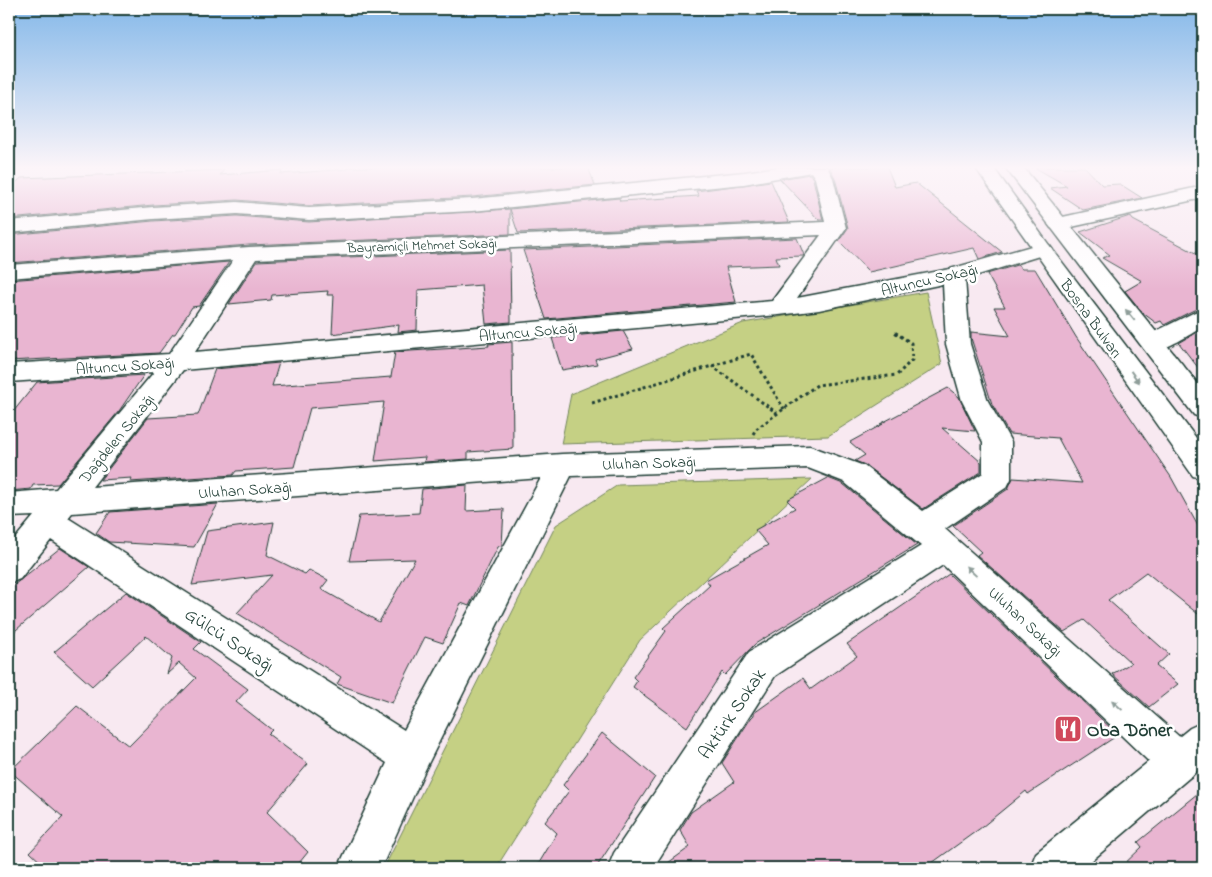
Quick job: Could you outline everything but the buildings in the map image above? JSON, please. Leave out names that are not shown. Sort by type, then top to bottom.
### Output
[{"type":"street","points":[[9,227],[153,213],[237,208],[309,214],[419,208]]},
{"type":"street","points":[[779,308],[836,228],[831,208]]},
{"type":"street","name":"Bosna Bulvarı","points":[[1013,208],[1203,468]]},
{"type":"street","name":"Bosna Bulvarı","points":[[1046,208],[1203,408]]},
{"type":"street","points":[[1058,224],[1131,208]]},
{"type":"street","name":"Bayramiçli Mehmet Sokağı","points":[[9,271],[249,253],[836,228]]},
{"type":"street","name":"Altuncu Sokağı","points":[[9,373],[176,362],[779,308],[819,303],[954,275],[1042,249]]},
{"type":"street","name":"Dağdelen Sokağı","points":[[9,569],[176,362],[249,253]]},
{"type":"street","name":"Aktürk Sokak","points":[[629,868],[762,664],[933,537],[997,479],[997,442],[975,401],[958,344],[954,275]]},
{"type":"street","points":[[1153,343],[1203,318]]},
{"type":"street","name":"Uluhan Sokağı","points":[[9,506],[56,512],[562,465],[810,457],[854,474],[1191,751]]},
{"type":"street","points":[[359,868],[411,756],[562,465]]},
{"type":"street","name":"Gülcü Sokağı","points":[[56,512],[411,756]]},
{"type":"street","points":[[1051,868],[1191,751]]},
{"type":"path","points":[[740,459],[756,429],[817,385],[897,375],[912,360],[911,343],[893,331]]},
{"type":"path","points":[[592,403],[751,354],[784,409]]},
{"type":"path","points":[[712,366],[777,414]]},
{"type":"green space","points":[[926,292],[942,364],[828,436],[561,444],[571,394],[743,323]]},
{"type":"green space","points":[[812,479],[640,640],[496,868],[384,868],[556,525],[618,485]]},
{"type":"place","name":"Oba Döner","points":[[1068,729]]}]
